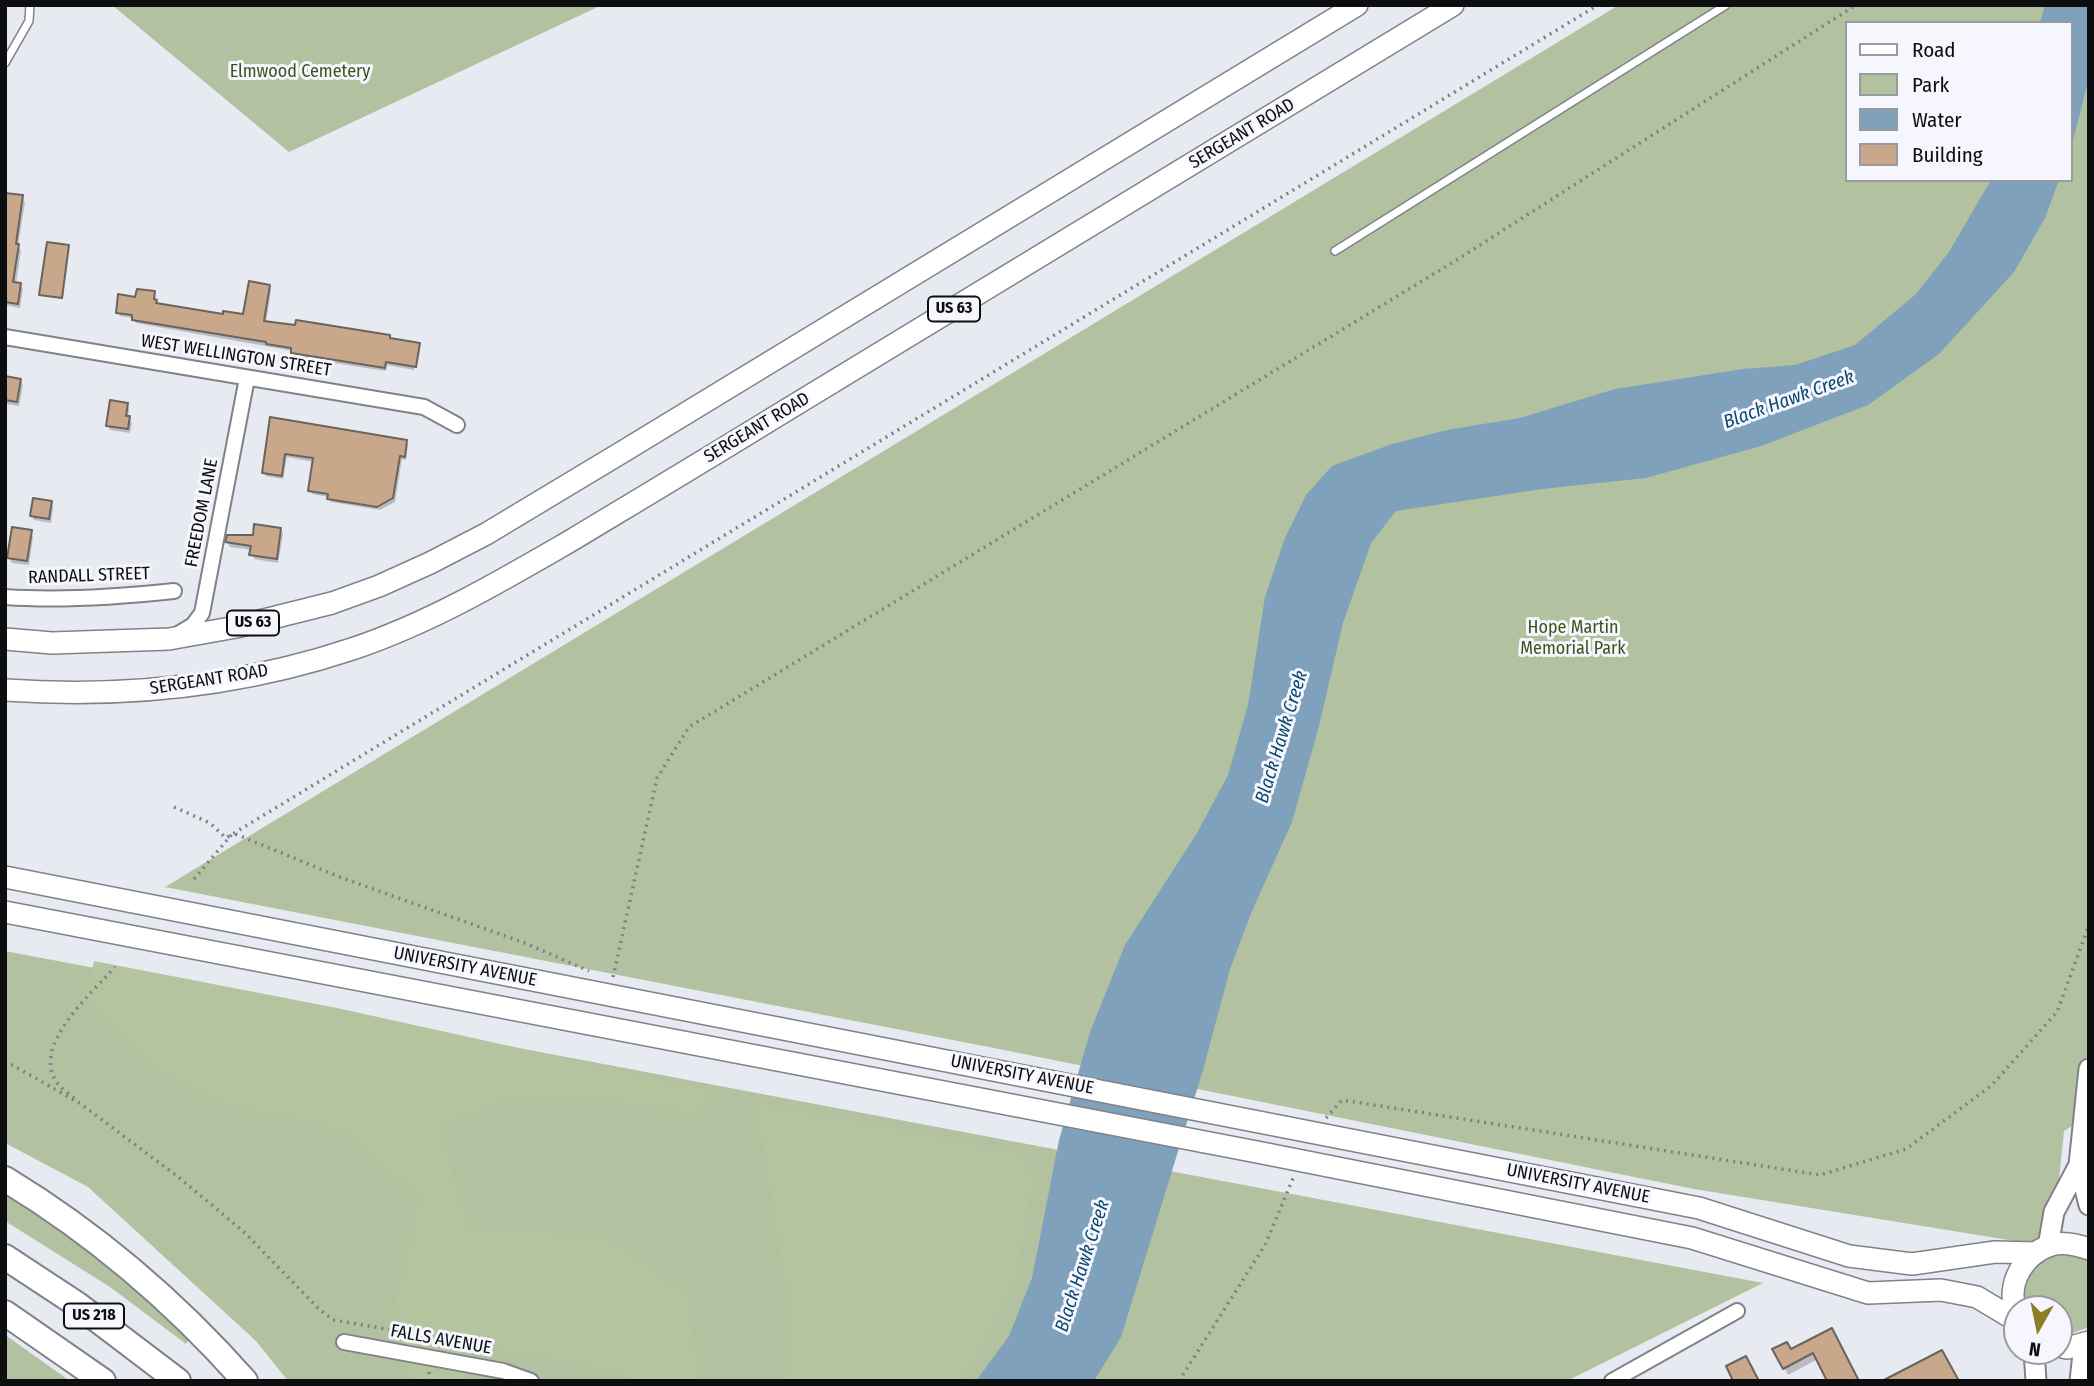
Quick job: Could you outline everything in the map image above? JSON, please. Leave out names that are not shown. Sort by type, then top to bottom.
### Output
[{"type":"highway","points":[[5,1179],[116,1258],[167,1302],[245,1381]]},
{"type":"highway","name":"US 218","points":[[5,1257],[99,1320],[178,1381]]},
{"type":"highway","name":"US 218","points":[[5,1313],[103,1381]]},
{"type":"main road","name":"US 63","points":[[5,639],[52,642],[169,639],[236,627],[332,603],[410,572],[486,534],[1357,5]]},
{"type":"main road","name":"SERGEANT ROAD","points":[[5,690],[49,693],[117,692],[184,687],[249,677],[351,650],[404,630],[452,607],[651,493],[1453,5]]},
{"type":"main road","name":"UNIVERSITY AVENUE","points":[[5,877],[1699,1208],[1849,1256],[1912,1264],[1995,1252],[2042,1250],[2057,1244],[2074,1244],[2089,1249]]},
{"type":"main road","name":"UNIVERSITY AVENUE","points":[[5,912],[1300,1160],[1692,1238],[1868,1293],[1941,1290],[1977,1297],[2003,1313]]},
{"type":"main road","points":[[2014,1295],[2017,1274],[2027,1259],[2042,1250],[2054,1212],[2079,1165],[2085,1135],[2089,1069]]},
{"type":"main road","points":[[2079,1165],[2089,1205]]},
{"type":"main road","points":[[2080,1381],[2086,1343]]},
{"type":"street","name":"WEST WELLINGTON STREET","points":[[5,337],[425,407],[457,425]]},
{"type":"street","name":"FREEDOM LANE","points":[[169,639],[193,625],[202,613],[247,378]]},
{"type":"street","name":"RANDALL STREET","points":[[5,597],[70,599],[174,591]]},
{"type":"street","points":[[1612,1381],[1737,1311]]},
{"type":"street","name":"FALLS AVENUE","points":[[344,1342],[503,1371],[531,1381]]},
{"type":"lane","points":[[5,63],[29,20],[30,5]]},
{"type":"lane","points":[[1335,251],[1726,5]]},
{"type":"path","points":[[174,807],[210,823],[226,838],[1598,5]]},
{"type":"path","points":[[612,981],[657,778],[690,727],[1455,261],[1856,5]]},
{"type":"path","points":[[194,878],[233,833]]},
{"type":"path","points":[[233,833],[345,878],[525,943],[600,975]]},
{"type":"path","points":[[1312,1133],[1342,1100],[1820,1175],[1906,1149],[1991,1086],[2057,1012],[2089,925]]},
{"type":"path","points":[[115,967],[60,1029],[52,1047],[50,1064],[57,1083],[80,1104],[177,1175],[243,1231],[333,1320],[422,1336],[427,1342],[430,1381]]},
{"type":"path","points":[[5,1061],[80,1104]]},
{"type":"path","points":[[1179,1381],[1265,1245],[1300,1160]]},
{"type":"green space","name":"Elmwood Cemetery","points":[[112,5],[602,5],[289,152]]},
{"type":"green space","name":"Hope Martin Memorial Park","points":[[1619,5],[2089,5],[2089,1115],[2064,1131],[2052,1247],[1694,1189],[994,1048],[165,887]]},
{"type":"green space","points":[[5,951],[1763,1283],[1567,1381],[288,1381],[256,1341],[88,1187],[5,1143]]},
{"type":"green space","points":[[94,961],[337,1008],[714,1091],[695,1113],[631,1103],[497,1102],[439,1129],[470,1230],[601,1235],[687,1294],[700,1381],[641,1381],[602,1369],[474,1345],[464,1381],[411,1381],[393,1311],[412,1239],[419,1197],[345,1130],[225,1105],[156,1068],[85,1001]]},
{"type":"green space","points":[[756,1102],[1018,1153],[1033,1176],[1016,1280],[962,1381],[785,1381],[786,1289]]},
{"type":"green space","points":[[5,1191],[138,1287],[189,1338],[186,1344],[110,1287],[5,1221]]},
{"type":"green space","points":[[2058,1249],[2089,1255],[2089,1327],[2073,1333],[2073,1295],[2024,1295],[2033,1264]]},
{"type":"green space","points":[[5,1335],[8,1337],[70,1381],[5,1381]]},
{"type":"water","points":[[2045,5],[2089,5],[2089,78],[2073,140],[2073,21],[2041,21]]},
{"type":"water","name":"Black Hawk Creek","points":[[1990,182],[2058,182],[2045,218],[2014,272],[1939,354],[1868,405],[1761,446],[1646,478],[1542,489],[1396,511],[1371,543],[1343,623],[1319,726],[1292,822],[1252,911],[1230,969],[1203,1070],[1121,1337],[1094,1381],[976,1381],[1009,1336],[1032,1278],[1059,1140],[1090,1032],[1125,945],[1197,833],[1228,775],[1248,705],[1265,597],[1285,538],[1306,495],[1332,466],[1392,444],[1447,430],[1520,418],[1615,389],[1743,369],[1795,365],[1855,345],[1916,294],[1949,252]]},
{"type":"building","points":[[5,193],[23,195],[13,282],[21,283],[18,304],[5,302]]},
{"type":"building","points":[[47,242],[69,245],[62,298],[39,295]]},
{"type":"building","points":[[249,281],[270,285],[264,321],[295,325],[296,320],[390,335],[390,338],[420,343],[416,367],[386,362],[385,368],[291,353],[291,348],[266,342],[132,320],[132,315],[116,313],[118,294],[135,297],[137,289],[155,291],[156,303],[223,314],[223,311],[243,314]]},
{"type":"building","points":[[5,376],[21,379],[17,402],[5,400]]},
{"type":"building","points":[[110,400],[128,403],[128,429],[106,426]]},
{"type":"building","points":[[270,417],[407,440],[405,457],[400,456],[393,498],[377,507],[327,499],[328,494],[308,491],[313,458],[285,454],[282,476],[262,473]]},
{"type":"building","points":[[33,498],[52,501],[49,519],[30,516]]},
{"type":"building","points":[[254,524],[281,528],[277,559],[249,555],[251,546],[225,542],[227,535],[253,535]]},
{"type":"building","points":[[12,527],[32,530],[27,561],[7,558]]},
{"type":"building","points":[[1832,1328],[1859,1381],[1827,1381],[1813,1353],[1783,1369],[1772,1349],[1787,1342],[1791,1349]]},
{"type":"building","points":[[1942,1350],[1959,1381],[1882,1381]]},
{"type":"building","points":[[1746,1356],[1759,1381],[1733,1381],[1726,1366]]}]
